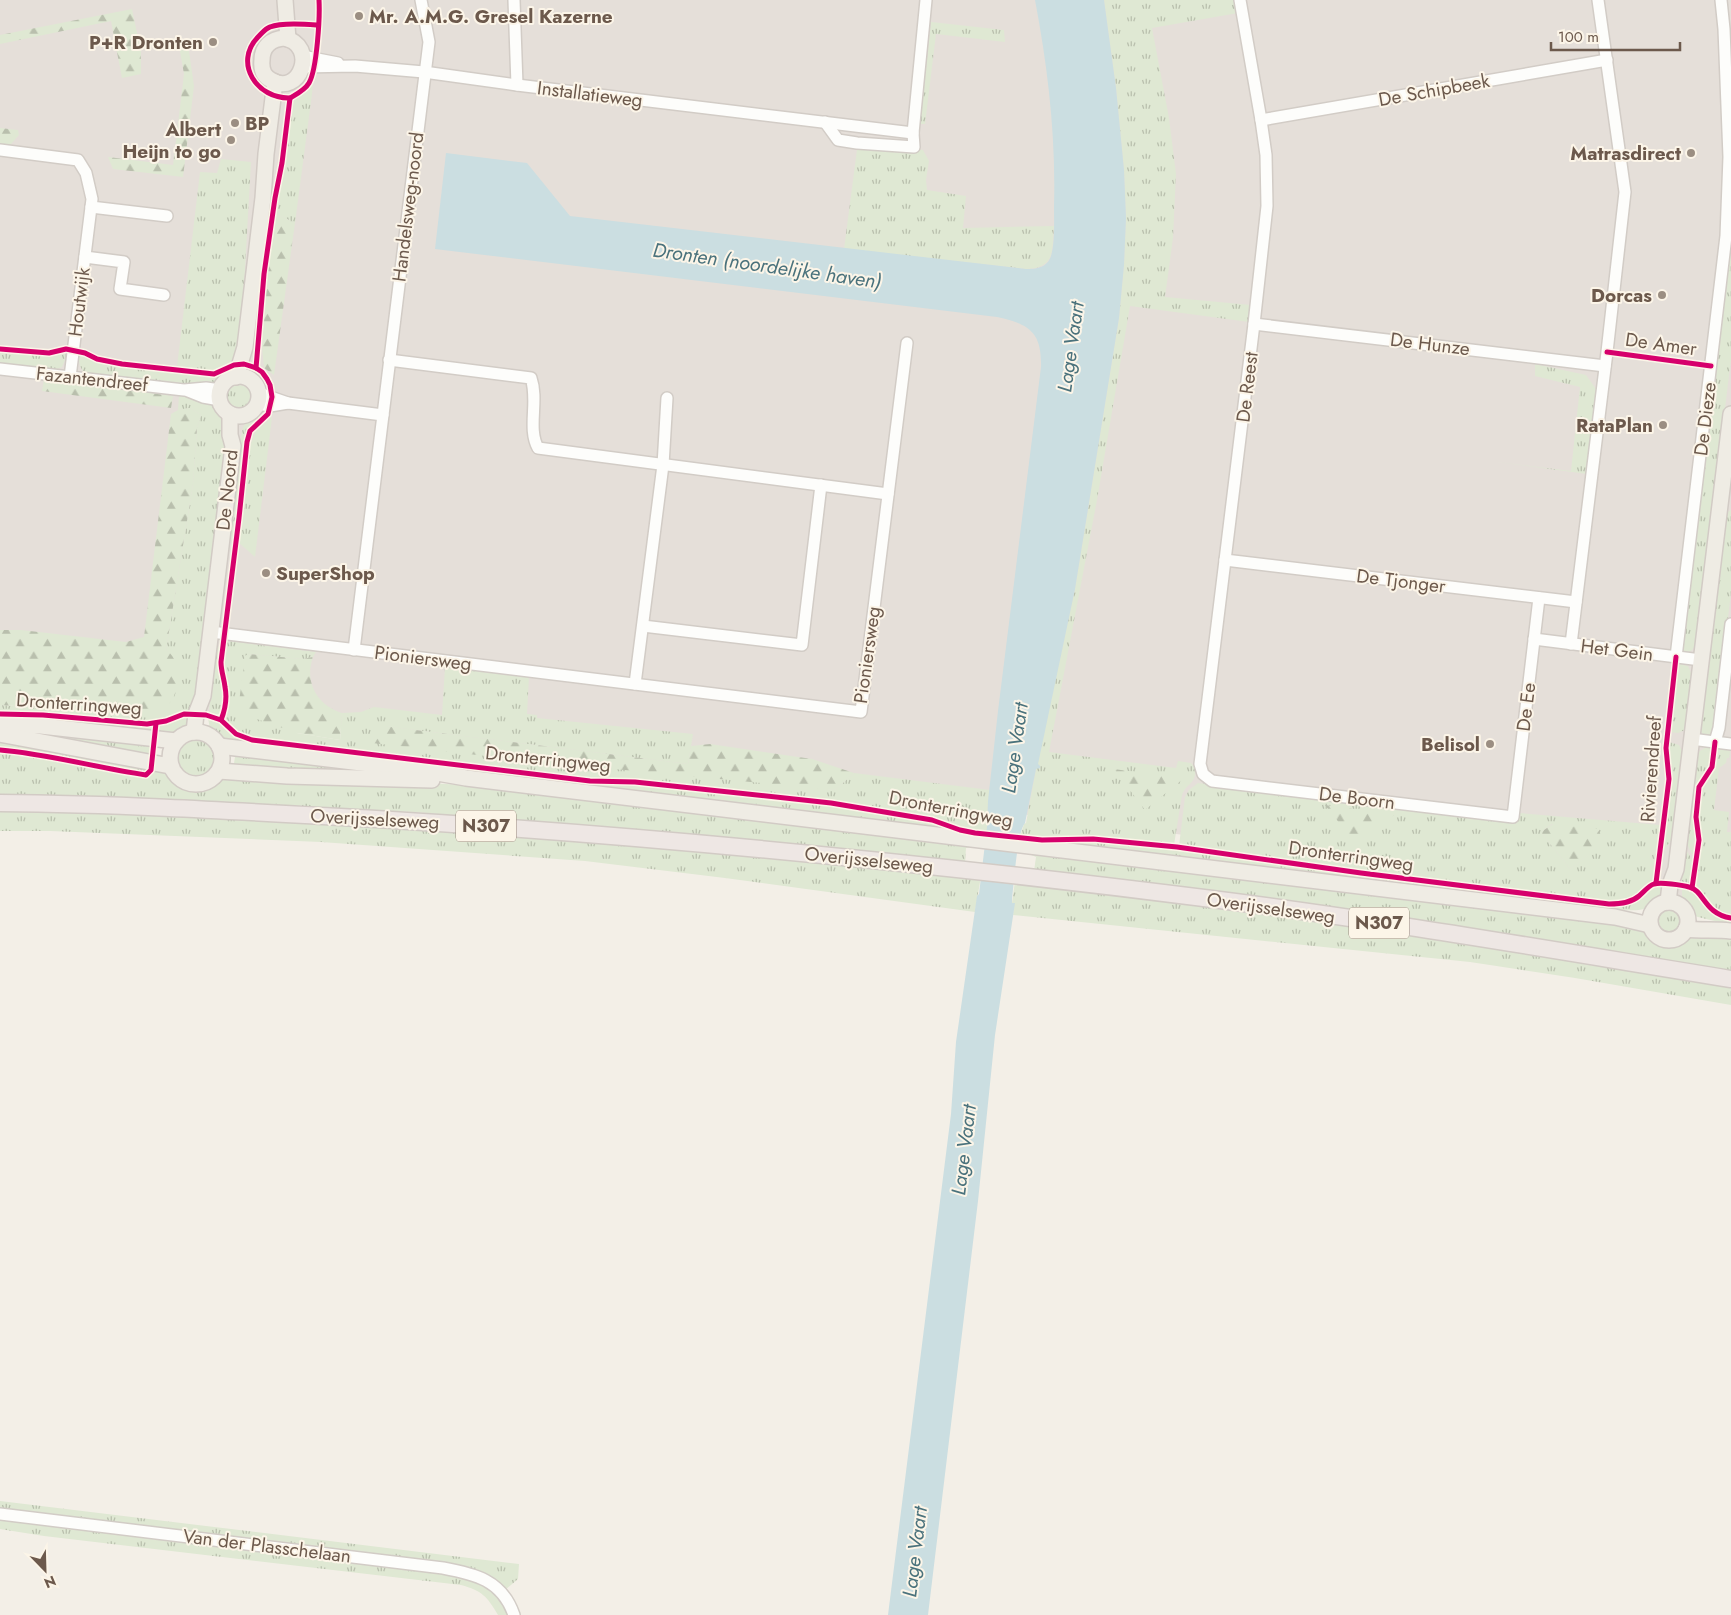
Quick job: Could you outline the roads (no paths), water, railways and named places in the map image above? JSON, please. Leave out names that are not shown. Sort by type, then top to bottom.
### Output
[{"type":"highway","name":"Overijsselseweg","points":[[0,803],[227,810],[478,825],[716,844],[971,870],[1215,900],[1386,924],[1731,979]]},
{"type":"main road","points":[[277,0],[283,39]]},
{"type":"main road","points":[[283,39],[285,0]]},
{"type":"main road","points":[[283,39],[297,43],[302,62],[295,80],[279,83],[265,75],[262,66],[263,52],[267,44],[283,39]]},
{"type":"main road","points":[[241,377],[247,360],[245,347],[263,198],[266,154],[279,83]]},
{"type":"main road","points":[[241,377],[256,386],[258,399],[251,412],[236,415],[224,410],[220,395],[225,383],[241,377]]},
{"type":"main road","name":"Rivierendreef","points":[[1672,903],[1678,882],[1676,869],[1701,660],[1726,496],[1731,414]]},
{"type":"main road","name":"De Noord","points":[[199,733],[196,714],[203,696],[233,446],[238,436],[236,415]]},
{"type":"main road","name":"Dronterringweg","points":[[0,724],[42,726],[176,741]]},
{"type":"main road","points":[[199,733],[215,740],[219,746],[222,758],[219,771],[210,780],[199,785],[193,785],[176,777],[170,766],[169,757],[171,748],[181,736],[199,733]]},
{"type":"main road","name":"Dronterringweg","points":[[0,734],[170,766]]},
{"type":"main road","name":"Dronterringweg","points":[[219,746],[420,770],[466,778],[1651,920]]},
{"type":"main road","name":"Dronterringweg","points":[[219,771],[287,776],[417,780],[466,778]]},
{"type":"main road","points":[[1672,903],[1684,910],[1687,925],[1678,938],[1666,940],[1656,935],[1651,920],[1658,906],[1672,903]]},
{"type":"main road","points":[[1687,925],[1705,923],[1724,930]]},
{"type":"street","name":"Handelsweg-noord","points":[[354,650],[429,42],[421,0]]},
{"type":"street","points":[[514,0],[517,85]]},
{"type":"street","points":[[825,122],[838,140],[914,147],[926,0]]},
{"type":"street","name":"De Reest","points":[[1202,774],[1200,764],[1267,206],[1266,155],[1240,0]]},
{"type":"street","name":"De Amer","points":[[1571,644],[1624,192],[1598,0]]},
{"type":"street","name":"De Dieze","points":[[1676,657],[1726,236],[1729,157],[1724,29],[1721,0]]},
{"type":"street","name":"De Schipbeek","points":[[1261,120],[1607,60]]},
{"type":"street","name":"Installatieweg","points":[[302,62],[424,72],[914,133]]},
{"type":"street","name":"Houtwijk","points":[[0,150],[7,149],[78,160],[86,173],[92,199],[70,377]]},
{"type":"street","points":[[91,207],[167,216]]},
{"type":"street","name":"Houtwijk","points":[[85,257],[124,262],[120,289],[164,295]]},
{"type":"street","name":"De Hunze","points":[[1254,324],[1605,366]]},
{"type":"street","name":"Pioniersweg","points":[[211,632],[861,712],[907,343]]},
{"type":"street","points":[[390,360],[531,378],[535,389],[534,439],[538,448],[888,494]]},
{"type":"street","name":"Fazantendreef","points":[[0,370],[184,390],[206,388],[220,395]]},
{"type":"street","points":[[635,684],[664,465],[667,398]]},
{"type":"street","points":[[258,399],[270,406],[288,403],[383,415]]},
{"type":"street","points":[[643,626],[802,645],[821,486]]},
{"type":"street","name":"De Tjonger","points":[[1226,560],[1576,602]]},
{"type":"street","name":"De Ee","points":[[1513,817],[1539,598]]},
{"type":"street","points":[[1714,742],[1718,728],[1731,624]]},
{"type":"street","name":"Het Gein","points":[[1534,640],[1701,660]]},
{"type":"street","points":[[1691,739],[1731,744]]},
{"type":"street","name":"De Boorn","points":[[1202,774],[1212,781],[1513,817]]},
{"type":"street","name":"Van der Plasschelaan","points":[[0,1514],[433,1566],[471,1573],[492,1583],[505,1596],[514,1615]]},
{"type":"water","points":[[1035,0],[1104,0],[1116,88],[1124,170],[1126,218],[1124,265],[1119,318],[1075,589],[1038,764],[1040,768],[1036,769],[1018,847],[1012,899],[1012,903],[1015,903],[995,1035],[978,1201],[928,1615],[888,1615],[951,1114],[956,1042],[977,896],[979,894],[987,827],[998,711],[1041,367],[1039,345],[1036,338],[1025,327],[997,317],[435,249],[446,153],[527,163],[570,216],[1026,269],[1041,267],[1047,263],[1052,251],[1054,232],[1054,154],[1044,51]]},
{"type":"place","name":"Mr. A.M.G. Gresel Kazerne","points":[[359,16]]},
{"type":"place","name":"P+R Dronten","points":[[213,42]]},
{"type":"place","name":"BP","points":[[235,123]]},
{"type":"place","name":"Albert Heijn to go","points":[[231,140]]},
{"type":"place","name":"Matrasdirect","points":[[1691,153]]},
{"type":"place","name":"Dorcas","points":[[1662,295]]},
{"type":"place","name":"RataPlan","points":[[1663,425]]},
{"type":"place","name":"SuperShop","points":[[266,573]]},
{"type":"place","name":"Belisol","points":[[1490,744]]},
{"type":"water label","name":"Dronten (noordelijke haven)","points":[[767,266]]},
{"type":"water label","name":"Lage Vaart","points":[[1071,347]]},
{"type":"water label","name":"Lage Vaart","points":[[1015,748]]},
{"type":"water label","name":"Lage Vaart","points":[[964,1150]]},
{"type":"water label","name":"Lage Vaart","points":[[915,1552]]}]
